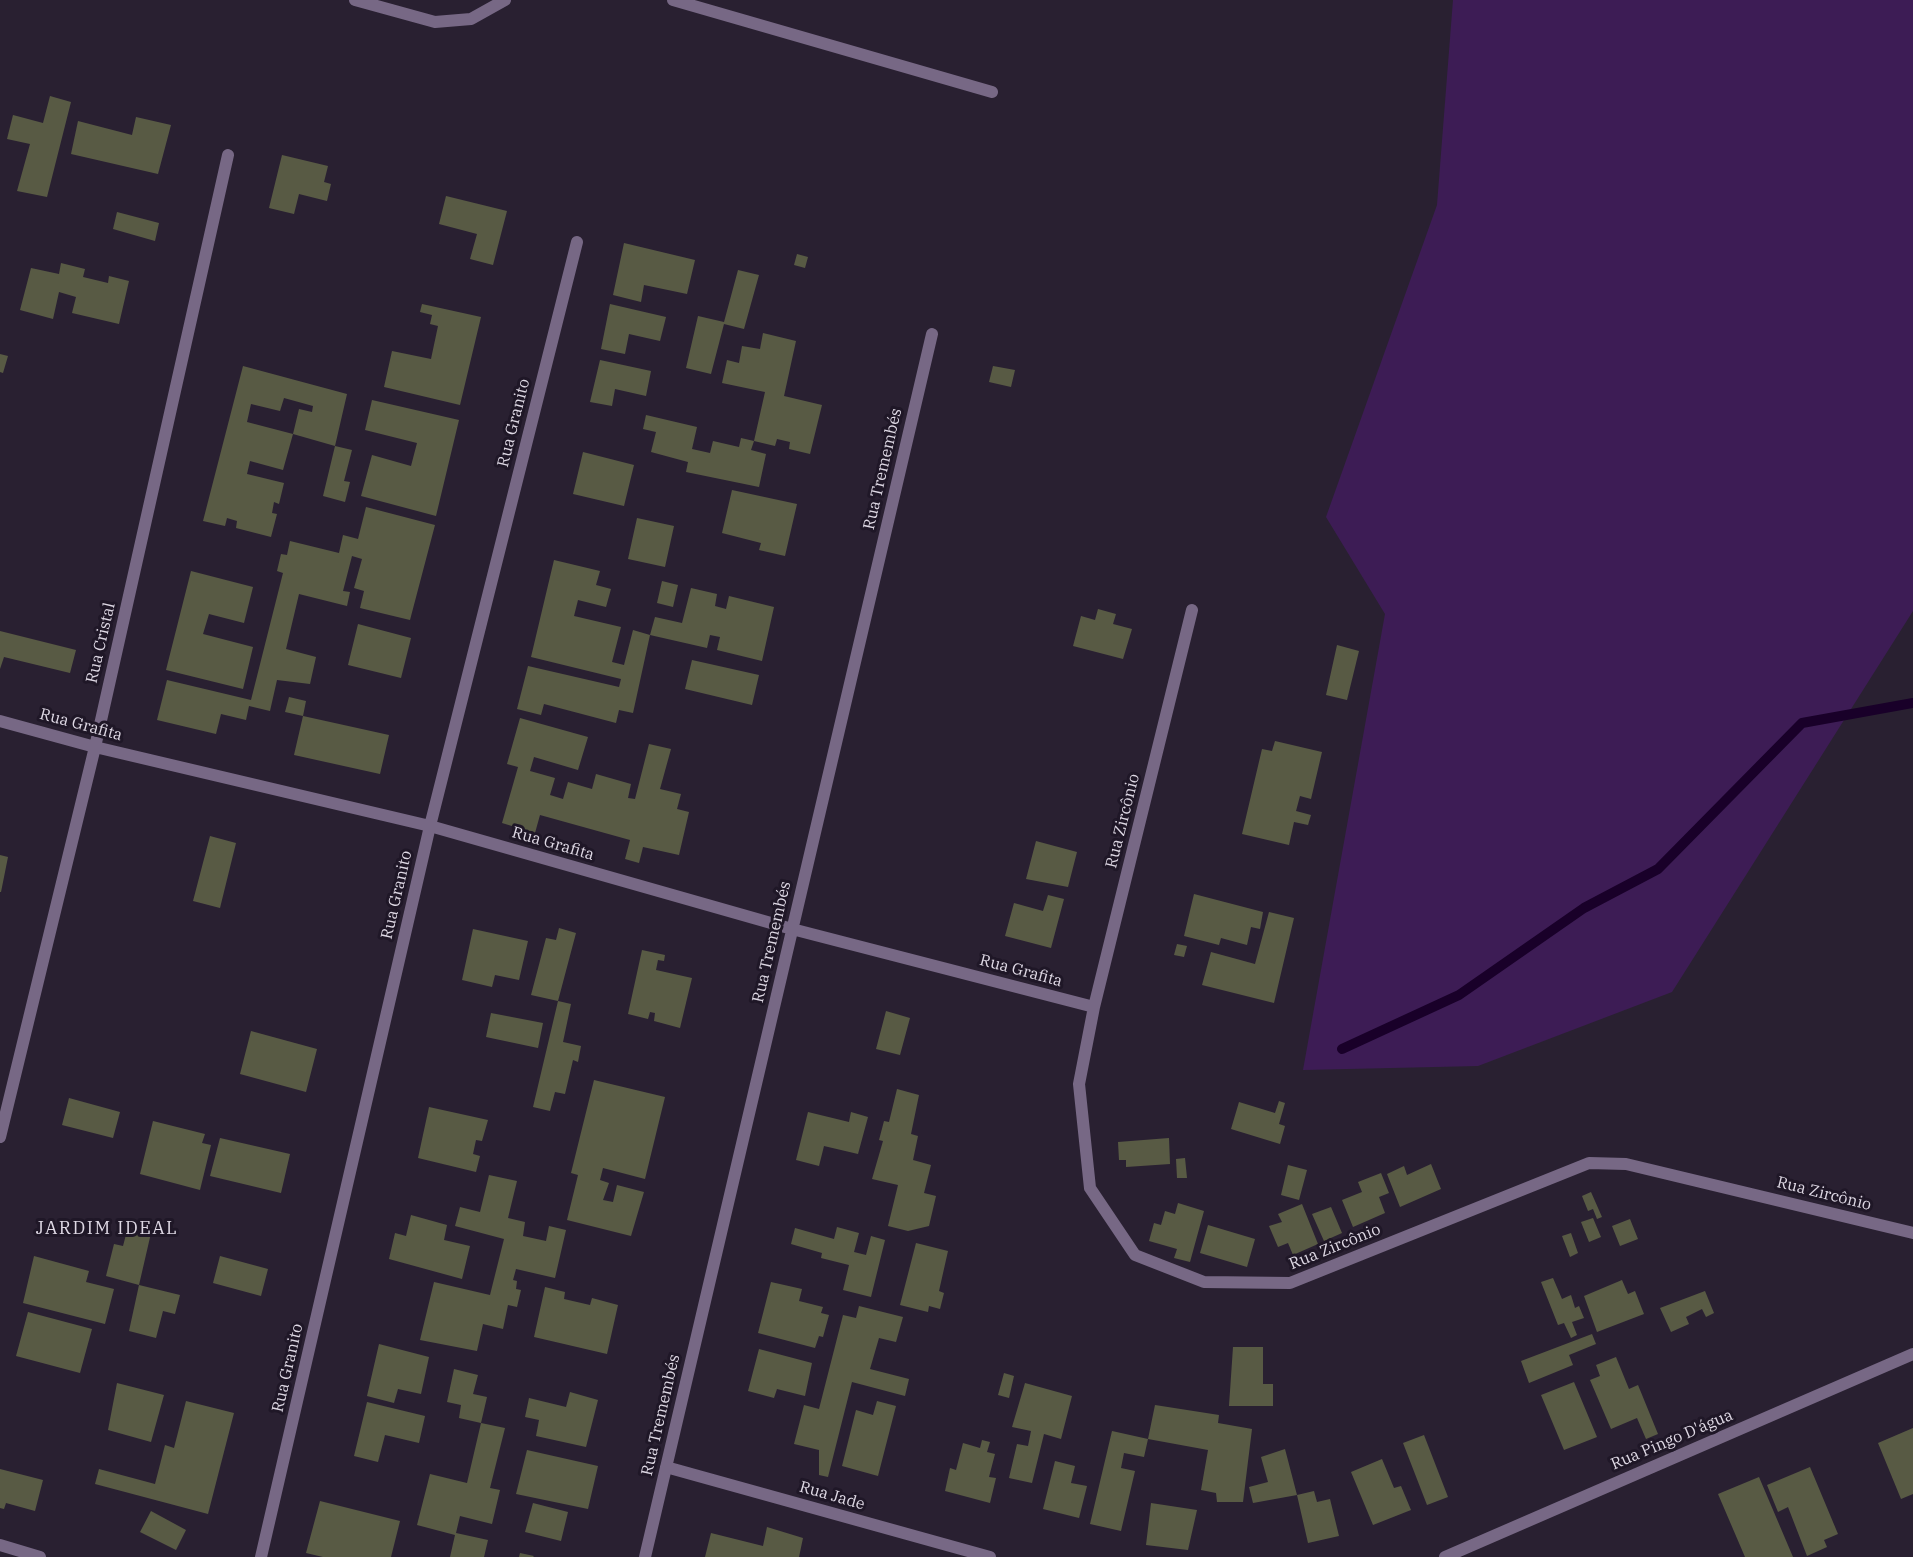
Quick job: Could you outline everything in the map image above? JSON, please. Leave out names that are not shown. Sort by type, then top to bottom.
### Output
[{"type":"street","points":[[355,0],[435,22],[471,19],[505,0]]},
{"type":"street","points":[[674,0],[992,92]]},
{"type":"street","name":"Rua Cristal","points":[[0,1137],[94,747],[228,155]]},
{"type":"street","name":"Rua Granito","points":[[261,1557],[430,826],[577,242]]},
{"type":"street","name":"Rua Tremembés","points":[[645,1557],[932,334]]},
{"type":"street","name":"Rua Zircônio","points":[[1192,610],[1094,1007],[1080,1084],[1090,1188],[1135,1254],[1204,1281],[1290,1283],[1589,1163],[1626,1164],[1913,1233]]},
{"type":"street","name":"Rua Grafita","points":[[0,721],[94,747],[430,826],[792,929],[1094,1007]]},
{"type":"street","name":"Rua Pingo D'água","points":[[1445,1557],[1913,1354]]},
{"type":"street","name":"Rua Jade","points":[[666,1467],[990,1557]]},
{"type":"street","points":[[0,1545],[40,1557]]},
{"type":"shaded area","points":[[1453,0],[1913,0],[1913,611],[1672,992],[1478,1066],[1303,1070],[1385,614],[1326,517],[1437,205]]},
{"type":"building","points":[[50,96],[71,102],[47,197],[17,191],[30,144],[7,139],[13,115],[43,123]]},
{"type":"building","points":[[136,117],[171,125],[158,174],[71,154],[78,121],[132,135]]},
{"type":"building","points":[[282,155],[328,166],[324,182],[331,184],[327,201],[299,194],[294,214],[269,208]]},
{"type":"building","points":[[446,196],[507,211],[493,265],[470,259],[477,234],[439,224]]},
{"type":"building","points":[[117,212],[159,223],[155,241],[113,229]]},
{"type":"building","points":[[624,243],[695,260],[687,294],[644,285],[641,302],[613,295]]},
{"type":"building","points":[[797,254],[808,257],[805,268],[794,265]]},
{"type":"building","points":[[61,263],[85,269],[83,277],[108,283],[109,276],[129,281],[119,324],[72,313],[76,297],[59,292],[53,319],[20,310],[31,268],[59,274]]},
{"type":"building","points":[[738,270],[759,275],[744,329],[724,324],[711,374],[686,368],[698,316],[724,322]]},
{"type":"building","points":[[422,304],[481,317],[460,405],[384,387],[392,351],[431,359],[438,326],[430,324],[432,315],[420,312]]},
{"type":"building","points":[[610,304],[666,317],[660,341],[629,334],[625,354],[601,349]]},
{"type":"building","points":[[763,333],[796,341],[784,396],[822,405],[810,454],[789,449],[790,442],[777,439],[775,446],[754,441],[765,392],[722,383],[727,360],[739,363],[742,346],[760,349]]},
{"type":"building","points":[[0,354],[8,356],[3,373],[0,372]]},
{"type":"building","points":[[600,360],[651,371],[646,396],[615,389],[612,406],[590,402]]},
{"type":"building","points":[[243,366],[347,394],[335,446],[293,434],[283,470],[250,461],[247,474],[284,483],[279,504],[274,502],[272,513],[277,514],[271,537],[236,528],[237,521],[227,518],[225,526],[203,521]],"holes":[[[284,398],[313,406],[312,412],[299,409],[293,434],[247,422],[251,404],[280,411]]]},
{"type":"building","points":[[993,366],[1015,370],[1011,387],[989,382]]},
{"type":"building","points":[[372,400],[459,420],[436,516],[361,496],[372,455],[411,466],[417,443],[365,430]]},
{"type":"building","points":[[646,415],[697,427],[692,449],[710,453],[713,441],[739,447],[741,438],[754,441],[751,450],[766,454],[759,487],[686,472],[688,462],[651,452],[656,432],[643,429]]},
{"type":"building","points":[[335,446],[352,450],[344,481],[350,482],[345,502],[323,496]]},
{"type":"building","points":[[583,452],[634,465],[624,506],[573,494]]},
{"type":"building","points":[[732,490],[797,504],[785,556],[759,550],[761,543],[722,533]]},
{"type":"building","points":[[366,507],[435,525],[410,620],[360,608],[364,591],[354,588],[362,559],[352,556],[343,591],[350,592],[347,606],[299,594],[286,649],[316,657],[310,684],[277,680],[270,711],[249,706],[246,720],[221,714],[216,734],[157,720],[167,680],[251,700],[283,573],[277,571],[281,554],[287,555],[290,541],[339,553],[343,535],[358,539]]},
{"type":"building","points":[[637,518],[674,526],[665,567],[628,559]]},
{"type":"building","points":[[554,560],[600,571],[596,585],[611,589],[606,607],[578,600],[574,616],[621,627],[612,662],[624,665],[633,630],[650,635],[633,713],[619,710],[616,723],[544,704],[541,715],[517,709],[528,666],[619,687],[621,679],[531,657]]},
{"type":"building","points":[[191,571],[253,587],[244,623],[209,614],[203,634],[253,647],[243,689],[166,670]]},
{"type":"building","points":[[662,581],[678,585],[673,607],[657,603]]},
{"type":"building","points":[[691,588],[717,594],[715,606],[726,609],[729,596],[774,607],[762,661],[717,650],[720,637],[710,635],[707,648],[650,635],[655,617],[682,623]]},
{"type":"building","points":[[1098,609],[1116,614],[1113,624],[1132,629],[1123,659],[1073,646],[1081,616],[1095,620]]},
{"type":"building","points":[[358,624],[411,638],[401,678],[348,665]]},
{"type":"building","points":[[0,631],[76,650],[70,673],[4,657],[0,669]]},
{"type":"building","points":[[1337,645],[1359,651],[1347,700],[1326,695]]},
{"type":"building","points":[[692,660],[759,675],[752,705],[685,689]]},
{"type":"building","points":[[289,697],[306,701],[303,716],[285,712]]},
{"type":"building","points":[[303,716],[389,735],[380,774],[294,755]]},
{"type":"building","points":[[520,718],[588,737],[578,770],[534,757],[530,771],[555,778],[550,795],[563,799],[568,782],[592,789],[596,774],[631,784],[628,798],[635,799],[649,744],[671,749],[660,789],[681,794],[677,809],[689,812],[679,855],[643,847],[639,863],[625,859],[630,840],[540,815],[535,833],[502,823],[518,767],[507,764]]},
{"type":"building","points":[[1275,741],[1322,752],[1311,799],[1300,796],[1296,811],[1311,815],[1308,825],[1294,822],[1289,845],[1242,834],[1262,749],[1272,751]]},
{"type":"building","points":[[210,836],[236,843],[220,908],[193,901]]},
{"type":"building","points":[[1036,841],[1077,852],[1068,887],[1026,879]]},
{"type":"building","points":[[0,855],[8,857],[1,892],[0,892]]},
{"type":"building","points":[[1194,894],[1263,912],[1260,929],[1251,927],[1247,945],[1221,938],[1219,945],[1184,936]]},
{"type":"building","points":[[1048,895],[1064,899],[1051,948],[1005,936],[1014,903],[1043,911]]},
{"type":"building","points":[[1269,912],[1294,918],[1274,1003],[1202,985],[1211,952],[1255,964]]},
{"type":"building","points":[[559,928],[576,933],[558,1001],[531,995],[546,938],[556,940]]},
{"type":"building","points":[[473,929],[528,941],[519,980],[495,975],[492,987],[462,980]]},
{"type":"building","points":[[1177,944],[1187,946],[1184,957],[1174,955]]},
{"type":"building","points":[[642,950],[665,955],[664,961],[658,960],[656,970],[692,978],[680,1028],[654,1021],[655,1013],[650,1012],[648,1019],[628,1014]]},
{"type":"building","points":[[558,1001],[571,1004],[563,1042],[581,1046],[578,1062],[573,1060],[565,1094],[555,1092],[550,1111],[533,1107]]},
{"type":"building","points":[[886,1011],[910,1018],[900,1055],[876,1049]]},
{"type":"building","points":[[491,1013],[543,1023],[538,1048],[486,1037]]},
{"type":"building","points":[[251,1031],[317,1049],[306,1092],[240,1074]]},
{"type":"building","points":[[594,1080],[665,1097],[645,1179],[603,1168],[600,1180],[609,1183],[603,1200],[613,1202],[617,1185],[644,1192],[631,1236],[567,1220],[578,1175],[571,1173]]},
{"type":"building","points":[[897,1089],[919,1095],[911,1134],[918,1136],[913,1160],[931,1165],[924,1193],[936,1196],[929,1226],[908,1231],[888,1226],[898,1185],[872,1179],[883,1141],[879,1140],[884,1121],[889,1122]]},
{"type":"building","points":[[69,1098],[120,1112],[113,1138],[62,1125]]},
{"type":"building","points":[[1279,1101],[1285,1103],[1279,1124],[1285,1126],[1280,1144],[1231,1129],[1239,1102],[1275,1113]]},
{"type":"building","points":[[429,1107],[488,1120],[482,1141],[476,1140],[473,1154],[480,1156],[476,1172],[418,1158]]},
{"type":"building","points":[[808,1112],[849,1122],[851,1112],[868,1117],[858,1154],[824,1146],[819,1166],[796,1160]]},
{"type":"building","points":[[153,1121],[205,1134],[202,1143],[211,1145],[200,1190],[140,1174]]},
{"type":"building","points":[[220,1138],[290,1154],[281,1193],[210,1176]]},
{"type":"building","points":[[1169,1138],[1170,1164],[1126,1167],[1126,1160],[1119,1160],[1118,1142]]},
{"type":"building","points":[[1185,1158],[1187,1178],[1177,1178],[1176,1159]]},
{"type":"building","points":[[1431,1164],[1441,1189],[1400,1207],[1387,1174],[1404,1166],[1407,1175]]},
{"type":"building","points":[[1288,1165],[1307,1170],[1299,1200],[1281,1195]]},
{"type":"building","points":[[1381,1173],[1389,1193],[1379,1197],[1385,1213],[1353,1227],[1342,1200],[1362,1192],[1358,1182]]},
{"type":"building","points":[[489,1175],[517,1181],[508,1218],[525,1222],[523,1236],[546,1241],[549,1226],[566,1230],[555,1278],[516,1269],[513,1280],[517,1281],[516,1289],[521,1290],[517,1307],[508,1305],[503,1329],[483,1324],[477,1351],[420,1340],[434,1282],[490,1295],[504,1239],[455,1226],[460,1207],[480,1212]]},
{"type":"building","points":[[1591,1192],[1602,1217],[1597,1219],[1593,1209],[1588,1211],[1582,1196]]},
{"type":"building","points":[[1178,1203],[1204,1211],[1190,1262],[1174,1258],[1177,1249],[1149,1241],[1154,1223],[1161,1225],[1165,1211],[1175,1214]]},
{"type":"building","points":[[1302,1204],[1318,1244],[1293,1255],[1288,1243],[1278,1247],[1269,1226],[1282,1222],[1278,1214]]},
{"type":"building","points":[[1331,1207],[1342,1233],[1324,1241],[1312,1214]]},
{"type":"building","points":[[411,1215],[447,1225],[444,1240],[470,1246],[462,1279],[389,1259],[395,1233],[406,1236]]},
{"type":"building","points":[[1593,1218],[1601,1237],[1589,1242],[1581,1222]]},
{"type":"building","points":[[1630,1219],[1638,1239],[1620,1246],[1612,1226]]},
{"type":"building","points":[[1208,1225],[1255,1239],[1247,1267],[1200,1253]]},
{"type":"building","points":[[128,1227],[151,1233],[139,1285],[106,1276],[114,1244],[123,1246]]},
{"type":"building","points":[[837,1227],[859,1233],[854,1252],[866,1255],[871,1236],[885,1240],[871,1297],[843,1290],[849,1265],[821,1258],[822,1253],[791,1244],[795,1228],[834,1239]]},
{"type":"building","points":[[1571,1233],[1578,1253],[1570,1257],[1562,1236]]},
{"type":"building","points":[[916,1243],[948,1251],[939,1291],[944,1293],[940,1309],[929,1306],[928,1312],[900,1305]]},
{"type":"building","points":[[34,1256],[89,1271],[86,1282],[114,1289],[105,1324],[23,1303]]},
{"type":"building","points":[[220,1256],[268,1269],[261,1296],[213,1283]]},
{"type":"building","points":[[1553,1278],[1562,1299],[1571,1295],[1575,1308],[1579,1306],[1584,1318],[1572,1322],[1577,1335],[1571,1338],[1564,1323],[1558,1325],[1541,1282]]},
{"type":"building","points":[[1622,1280],[1628,1294],[1635,1291],[1644,1314],[1597,1332],[1584,1296]]},
{"type":"building","points":[[771,1282],[802,1289],[799,1301],[823,1307],[821,1313],[829,1315],[823,1337],[819,1336],[815,1348],[758,1333]]},
{"type":"building","points":[[139,1285],[180,1295],[175,1314],[163,1311],[156,1338],[129,1331]]},
{"type":"building","points":[[545,1287],[565,1292],[564,1299],[590,1305],[592,1298],[618,1305],[607,1354],[534,1337]]},
{"type":"building","points":[[1705,1291],[1714,1313],[1706,1317],[1702,1309],[1686,1317],[1689,1324],[1671,1332],[1660,1308]]},
{"type":"building","points":[[859,1306],[903,1317],[896,1342],[879,1338],[870,1369],[909,1379],[905,1396],[852,1382],[828,1477],[819,1475],[819,1450],[794,1444],[804,1405],[819,1409],[843,1315],[856,1318]]},
{"type":"building","points":[[28,1312],[92,1329],[80,1373],[16,1356]]},
{"type":"building","points":[[1592,1334],[1596,1344],[1569,1355],[1573,1365],[1529,1383],[1521,1361]]},
{"type":"building","points":[[379,1344],[429,1357],[421,1394],[398,1389],[394,1403],[367,1396]]},
{"type":"building","points":[[1233,1347],[1263,1347],[1263,1384],[1273,1384],[1273,1406],[1229,1406]]},
{"type":"building","points":[[759,1349],[812,1363],[805,1396],[777,1389],[774,1398],[748,1391]]},
{"type":"building","points":[[1616,1357],[1629,1389],[1638,1385],[1658,1434],[1646,1439],[1637,1418],[1611,1429],[1590,1380],[1600,1376],[1596,1365]]},
{"type":"building","points":[[454,1369],[478,1375],[473,1394],[487,1397],[481,1423],[459,1418],[461,1405],[447,1402]]},
{"type":"building","points":[[1004,1373],[1014,1376],[1009,1398],[998,1395]]},
{"type":"building","points":[[1574,1382],[1597,1437],[1564,1450],[1541,1395]]},
{"type":"building","points":[[117,1383],[164,1395],[151,1442],[108,1430]]},
{"type":"building","points":[[1025,1383],[1072,1396],[1061,1439],[1044,1434],[1032,1483],[1009,1478],[1017,1444],[1028,1446],[1031,1431],[1012,1427]]},
{"type":"building","points":[[570,1392],[598,1400],[586,1447],[536,1436],[539,1420],[525,1417],[529,1398],[566,1407]]},
{"type":"building","points":[[186,1401],[234,1413],[208,1514],[95,1484],[99,1469],[155,1484],[165,1445],[174,1448]]},
{"type":"building","points":[[877,1401],[896,1406],[878,1476],[842,1466],[856,1410],[873,1415]]},
{"type":"building","points":[[367,1402],[425,1416],[419,1443],[385,1435],[378,1462],[354,1456]]},
{"type":"building","points":[[1155,1405],[1219,1415],[1218,1423],[1252,1429],[1243,1502],[1217,1502],[1216,1493],[1201,1490],[1208,1450],[1148,1439]]},
{"type":"building","points":[[481,1423],[505,1428],[490,1488],[500,1490],[492,1524],[460,1516],[456,1533],[488,1540],[484,1557],[450,1557],[455,1535],[417,1525],[430,1474],[467,1483]]},
{"type":"building","points":[[1913,1428],[1913,1494],[1901,1499],[1878,1443]]},
{"type":"building","points":[[1112,1431],[1148,1439],[1144,1457],[1124,1453],[1121,1468],[1135,1471],[1121,1531],[1090,1524]]},
{"type":"building","points":[[1424,1435],[1448,1497],[1427,1505],[1403,1443]]},
{"type":"building","points":[[982,1440],[990,1442],[987,1452],[995,1454],[989,1477],[996,1478],[990,1503],[945,1491],[950,1468],[956,1470],[963,1443],[980,1448]]},
{"type":"building","points":[[1285,1449],[1297,1495],[1253,1503],[1249,1487],[1268,1482],[1261,1457]]},
{"type":"building","points":[[527,1450],[598,1466],[588,1509],[516,1494]]},
{"type":"building","points":[[1382,1459],[1394,1488],[1401,1486],[1411,1510],[1373,1525],[1351,1472]]},
{"type":"building","points":[[1055,1461],[1075,1466],[1071,1483],[1087,1486],[1079,1518],[1043,1509]]},
{"type":"building","points":[[1810,1467],[1838,1534],[1824,1540],[1827,1547],[1807,1556],[1788,1507],[1778,1512],[1767,1485]]},
{"type":"building","points":[[0,1469],[43,1480],[35,1511],[6,1503],[4,1509],[0,1508]]},
{"type":"building","points":[[1759,1477],[1793,1557],[1745,1557],[1718,1494]]},
{"type":"building","points":[[1314,1491],[1317,1502],[1330,1499],[1339,1536],[1308,1543],[1297,1495]]},
{"type":"building","points":[[320,1501],[400,1521],[391,1557],[323,1557],[306,1553]]},
{"type":"building","points":[[533,1503],[568,1512],[561,1541],[525,1532]]},
{"type":"building","points":[[1151,1503],[1197,1510],[1188,1550],[1146,1545]]},
{"type":"building","points":[[151,1511],[186,1530],[176,1550],[140,1532]]},
{"type":"building","points":[[767,1527],[803,1538],[799,1557],[705,1557],[711,1533],[763,1546]]},
{"type":"building","points":[[520,1553],[534,1556],[519,1557]]},
{"type":"waterway","points":[[1342,1049],[1459,995],[1584,908],[1658,869],[1802,723],[1913,703]]},
{"type":"district","name":"JARDIM IDEAL","points":[[107,1229]]}]
